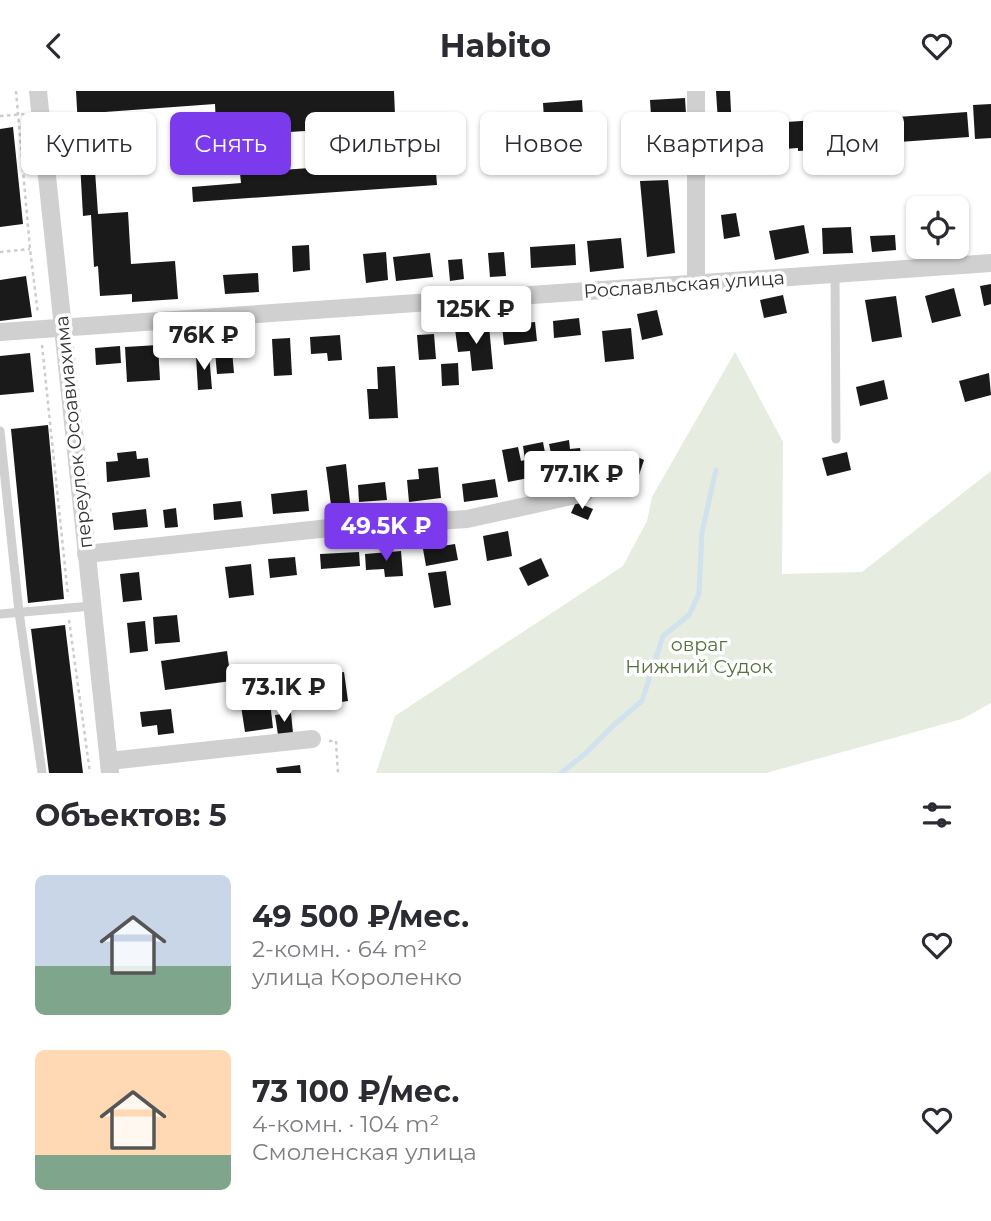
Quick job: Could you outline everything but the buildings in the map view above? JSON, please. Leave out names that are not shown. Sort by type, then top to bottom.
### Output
[{"type":"street","name":"переулок Осоавиахима","points":[[38,91],[40,112]]},
{"type":"street","points":[[696,91],[696,283]]},
{"type":"street","name":"переулок Осоавиахима","points":[[46,175],[109,767]]},
{"type":"street","name":"Рославльская улица","points":[[0,332],[991,263]]},
{"type":"street","points":[[86,554],[339,527],[467,519],[585,493]]},
{"type":"street","points":[[109,767],[312,739]]},
{"type":"lane","points":[[835,274],[836,439]]},
{"type":"lane","points":[[0,431],[19,612],[42,773]]},
{"type":"lane","points":[[0,614],[92,605]]},
{"type":"path","points":[[16,91],[69,627],[90,773]]},
{"type":"path","points":[[0,116],[21,114]]},
{"type":"path","points":[[0,253],[30,249]]},
{"type":"path","points":[[312,739],[336,741],[338,773]]},
{"type":"green space","name":"овраг Нижний Судок","points":[[735,352],[783,442],[782,574],[862,572],[991,471],[991,703],[962,719],[766,773],[376,773],[395,716],[623,566],[647,521],[652,497]]},
{"type":"waterway","points":[[561,773],[642,701],[663,636],[689,615],[699,594],[702,532],[716,470]]}]
